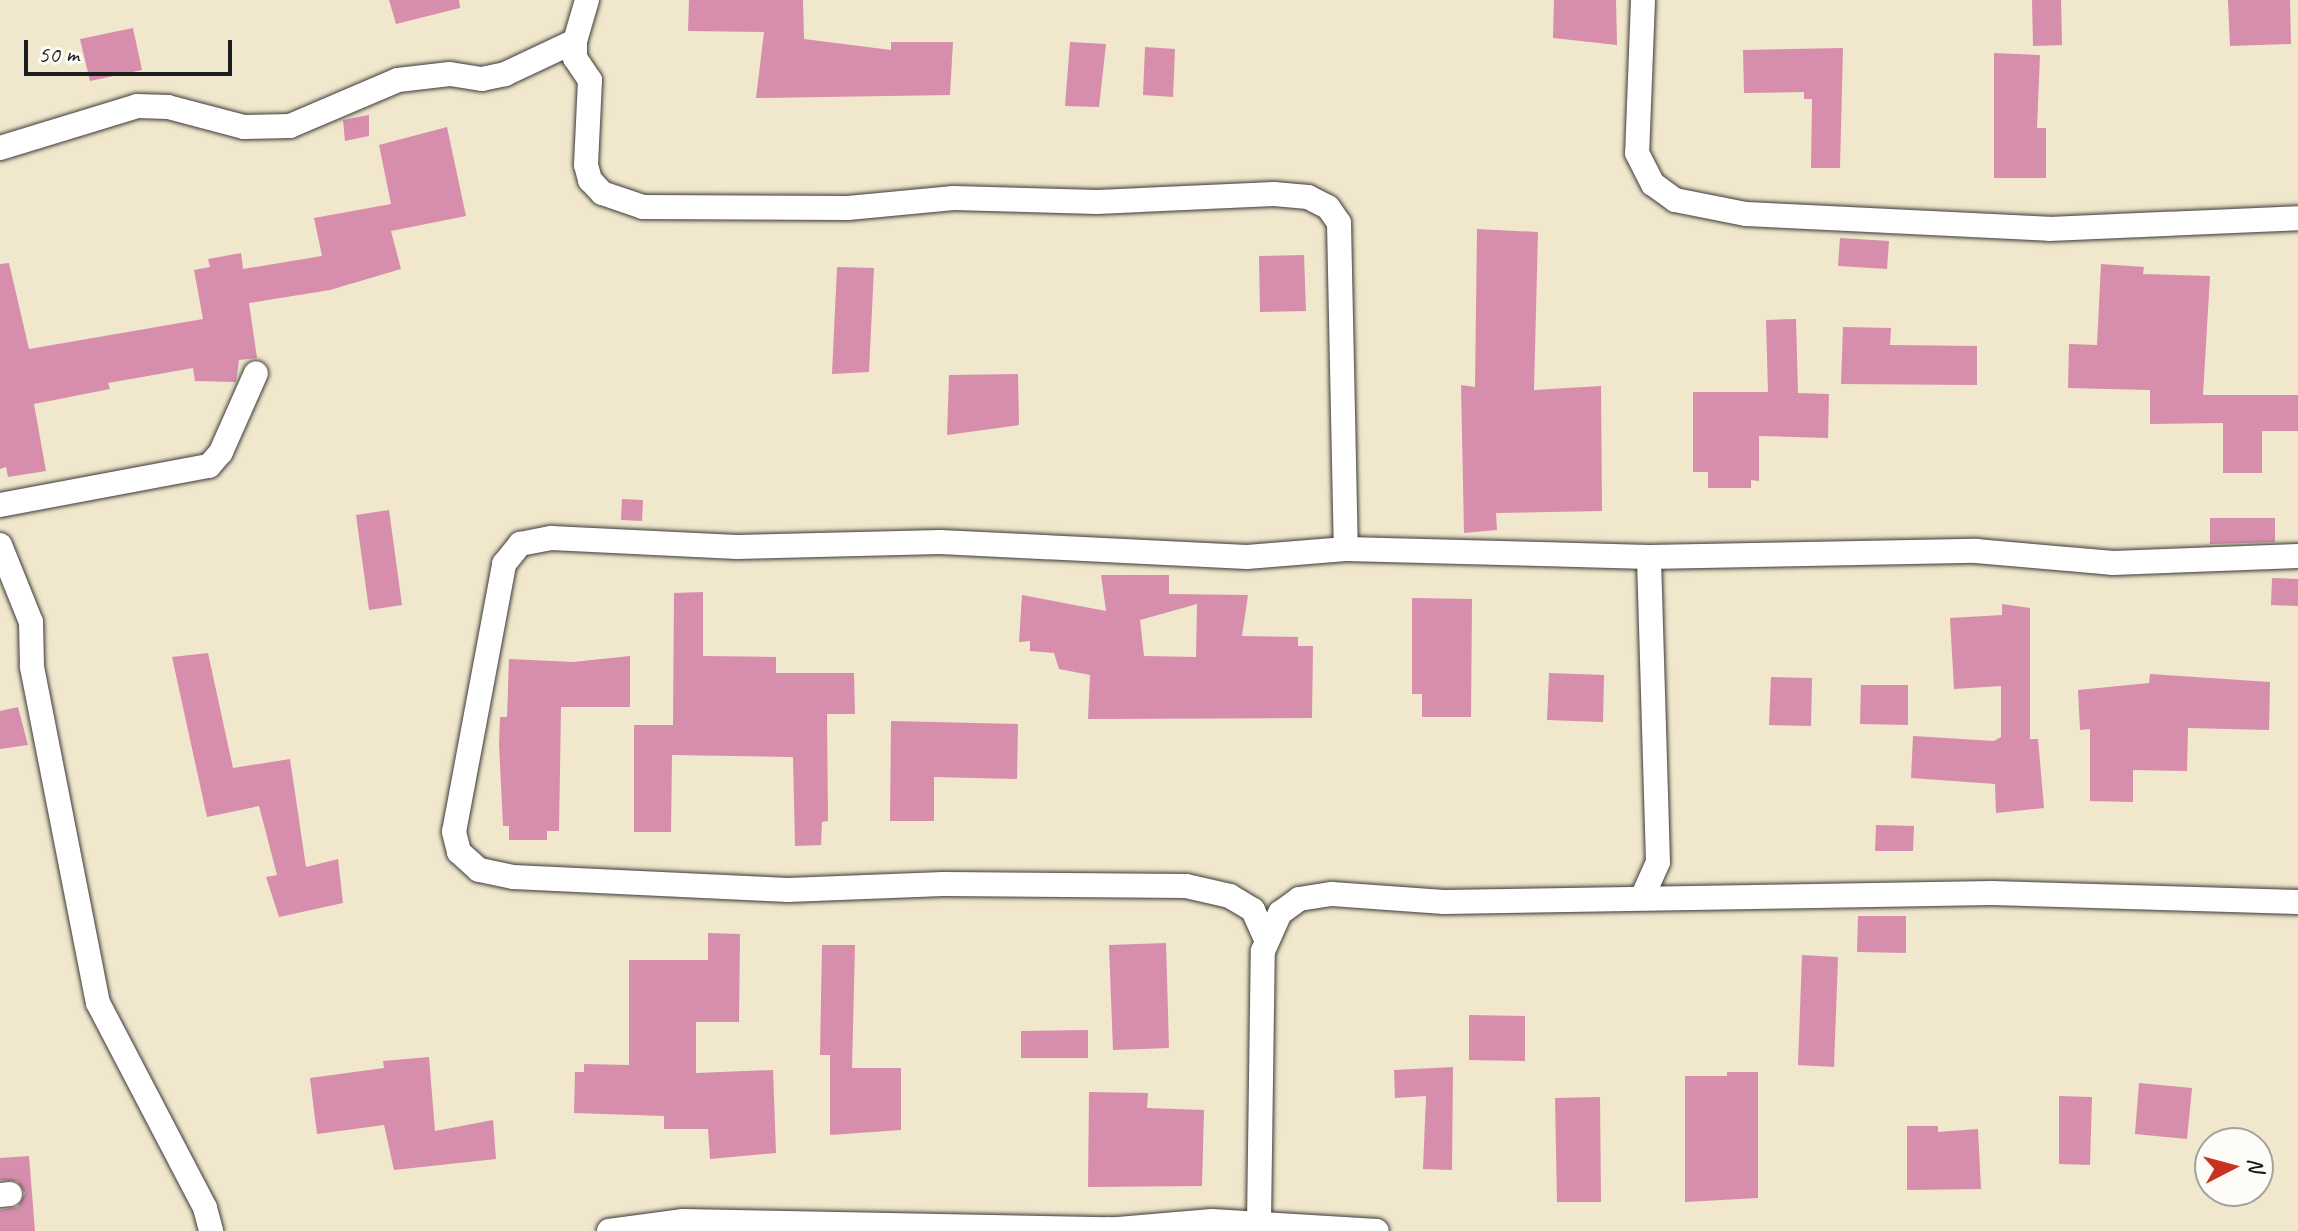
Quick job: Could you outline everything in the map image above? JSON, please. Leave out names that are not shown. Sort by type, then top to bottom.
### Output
[{"type":"street","points":[[587,0],[575,41],[575,58],[590,80],[585,139],[590,180],[602,193],[643,207],[848,208],[954,198],[1097,202],[1274,194],[1308,197],[1328,207],[1339,223],[1346,549]]},
{"type":"street","points":[[1643,0],[1637,153],[1653,184],[1675,200],[1746,214],[2049,229],[2298,218]]},
{"type":"street","points":[[0,148],[137,106],[168,107],[244,127],[290,126],[398,80],[450,74],[482,79],[505,74],[575,41]]},
{"type":"street","points":[[0,505],[209,466],[221,452],[256,373]]},
{"type":"street","points":[[1259,1222],[1265,937],[1253,910],[1230,896],[1186,886],[943,884],[788,890],[513,877],[479,870],[459,852],[454,832],[492,611],[504,564],[520,544],[551,538],[737,547],[940,542],[1247,557],[1346,549],[1649,557],[1976,551],[2113,563],[2298,556]]},
{"type":"street","points":[[0,545],[31,622],[32,667],[98,1003],[205,1208],[211,1231]]},
{"type":"street","points":[[1642,898],[1658,862],[1649,557]]},
{"type":"street","points":[[1265,937],[1280,913],[1299,899],[1332,894],[1444,902],[1992,893],[2298,902]]},
{"type":"street","points":[[609,1231],[683,1221],[1118,1229],[1259,1222],[1377,1231]]},
{"type":"building","points":[[389,0],[459,0],[460,8],[396,24]]},
{"type":"building","points":[[689,0],[803,0],[804,39],[891,50],[891,42],[953,42],[950,95],[756,98],[764,32],[688,31]]},
{"type":"building","points":[[1554,0],[1616,0],[1617,45],[1553,38]]},
{"type":"building","points":[[2032,0],[2061,0],[2062,45],[2033,46]]},
{"type":"building","points":[[2228,0],[2290,0],[2291,44],[2230,46]]},
{"type":"building","points":[[133,28],[142,70],[90,81],[80,39]]},
{"type":"building","points":[[1070,42],[1106,44],[1099,107],[1065,106]]},
{"type":"building","points":[[1145,47],[1175,49],[1173,97],[1143,95]]},
{"type":"building","points":[[1843,48],[1840,168],[1811,168],[1812,99],[1804,99],[1804,92],[1744,93],[1743,50]]},
{"type":"building","points":[[1994,53],[2040,55],[2037,128],[2046,128],[2046,178],[1994,178]]},
{"type":"building","points":[[369,115],[369,136],[345,141],[343,120]]},
{"type":"building","points":[[447,127],[466,216],[391,231],[401,269],[330,290],[249,303],[257,358],[239,360],[236,382],[195,381],[193,368],[108,383],[110,389],[34,404],[46,471],[8,477],[6,467],[0,469],[0,264],[9,263],[29,349],[203,319],[194,270],[210,267],[208,259],[241,253],[243,269],[322,256],[314,218],[391,204],[379,145]]},
{"type":"building","points":[[1477,229],[1538,232],[1534,390],[1601,386],[1602,511],[1496,513],[1497,530],[1464,533],[1461,385],[1475,387]]},
{"type":"building","points":[[1840,238],[1889,241],[1887,269],[1838,266]]},
{"type":"building","points":[[1304,255],[1306,311],[1260,312],[1259,256]]},
{"type":"building","points":[[2101,264],[2144,267],[2143,274],[2210,276],[2203,395],[2298,395],[2298,431],[2262,431],[2262,473],[2223,473],[2223,423],[2150,424],[2150,390],[2068,388],[2069,344],[2097,345]]},
{"type":"building","points":[[837,267],[874,268],[869,372],[832,374]]},
{"type":"building","points":[[1796,319],[1798,393],[1829,394],[1828,438],[1759,436],[1759,481],[1751,480],[1751,488],[1708,488],[1708,472],[1693,472],[1693,392],[1768,392],[1766,320]]},
{"type":"building","points":[[1843,327],[1891,328],[1890,345],[1977,346],[1977,385],[1841,384]]},
{"type":"building","points":[[1018,374],[1019,425],[947,435],[949,375]]},
{"type":"building","points":[[622,499],[643,500],[642,521],[621,520]]},
{"type":"building","points":[[389,510],[402,605],[369,610],[356,515]]},
{"type":"building","points":[[2210,518],[2275,518],[2275,542],[2210,544]]},
{"type":"building","points":[[1101,575],[1169,575],[1169,594],[1248,595],[1242,636],[1298,637],[1298,646],[1313,646],[1312,718],[1088,719],[1090,675],[1059,669],[1054,653],[1030,651],[1030,641],[1019,642],[1022,595],[1106,611]],"holes":[[[1197,604],[1196,657],[1144,656],[1140,620]]]},
{"type":"building","points":[[2272,578],[2298,579],[2298,606],[2271,605]]},
{"type":"building","points":[[703,592],[703,656],[776,657],[776,673],[854,673],[855,714],[827,714],[828,821],[822,822],[821,845],[795,846],[793,757],[672,755],[671,832],[634,832],[634,725],[673,725],[674,593]]},
{"type":"building","points":[[1412,598],[1472,599],[1471,717],[1422,717],[1422,694],[1412,694]]},
{"type":"building","points":[[2002,604],[2030,608],[2030,739],[2038,739],[2044,808],[1996,813],[1995,784],[1911,778],[1913,736],[1994,741],[2001,737],[2001,686],[1954,689],[1950,618],[2002,615]]},
{"type":"building","points":[[208,653],[233,768],[290,759],[306,867],[338,859],[343,903],[279,917],[266,877],[277,875],[259,806],[207,817],[172,657]]},
{"type":"building","points":[[630,656],[630,707],[561,707],[559,831],[547,831],[547,840],[509,840],[509,826],[503,826],[499,744],[500,717],[507,717],[509,659],[573,662]]},
{"type":"building","points":[[1549,673],[1604,675],[1603,722],[1547,720]]},
{"type":"building","points":[[2150,674],[2270,682],[2269,730],[2188,728],[2187,771],[2133,770],[2133,802],[2090,801],[2090,729],[2080,730],[2078,690],[2149,683]]},
{"type":"building","points":[[1771,677],[1812,678],[1811,726],[1769,725]]},
{"type":"building","points":[[1861,685],[1908,685],[1908,725],[1860,724]]},
{"type":"building","points":[[18,707],[28,745],[0,749],[0,711]]},
{"type":"building","points":[[891,721],[1018,724],[1017,779],[934,777],[934,821],[890,821]]},
{"type":"building","points":[[1876,825],[1914,826],[1913,851],[1875,851]]},
{"type":"building","points":[[1858,916],[1906,916],[1906,953],[1857,952]]},
{"type":"building","points":[[708,933],[740,934],[739,1022],[696,1022],[696,1073],[773,1070],[776,1153],[710,1159],[708,1129],[664,1129],[664,1116],[574,1113],[575,1072],[584,1072],[584,1064],[629,1065],[629,960],[708,960]]},
{"type":"building","points":[[1166,943],[1169,1048],[1113,1050],[1109,945]]},
{"type":"building","points":[[822,945],[855,945],[852,1068],[901,1068],[901,1130],[830,1135],[830,1055],[820,1055]]},
{"type":"building","points":[[1802,955],[1838,957],[1834,1067],[1798,1065]]},
{"type":"building","points":[[1469,1015],[1525,1016],[1525,1061],[1469,1060]]},
{"type":"building","points":[[1088,1030],[1088,1058],[1021,1058],[1021,1031]]},
{"type":"building","points":[[429,1057],[435,1131],[493,1120],[496,1159],[394,1170],[384,1125],[317,1134],[310,1078],[384,1068],[383,1061]]},
{"type":"building","points":[[1453,1067],[1452,1170],[1423,1169],[1426,1096],[1395,1098],[1394,1070]]},
{"type":"building","points":[[1727,1072],[1758,1072],[1758,1198],[1685,1202],[1685,1076],[1727,1076]]},
{"type":"building","points":[[2139,1083],[2192,1088],[2187,1139],[2135,1134]]},
{"type":"building","points":[[1089,1092],[1148,1093],[1147,1108],[1204,1110],[1202,1186],[1088,1187]]},
{"type":"building","points":[[2059,1096],[2092,1097],[2090,1165],[2059,1164]]},
{"type":"building","points":[[1600,1097],[1601,1202],[1557,1202],[1555,1098]]},
{"type":"building","points":[[1907,1126],[1938,1126],[1938,1132],[1978,1129],[1981,1189],[1907,1190]]},
{"type":"building","points":[[29,1156],[35,1231],[0,1231],[0,1210],[18,1207],[25,1193],[17,1181],[0,1180],[0,1158]]}]
